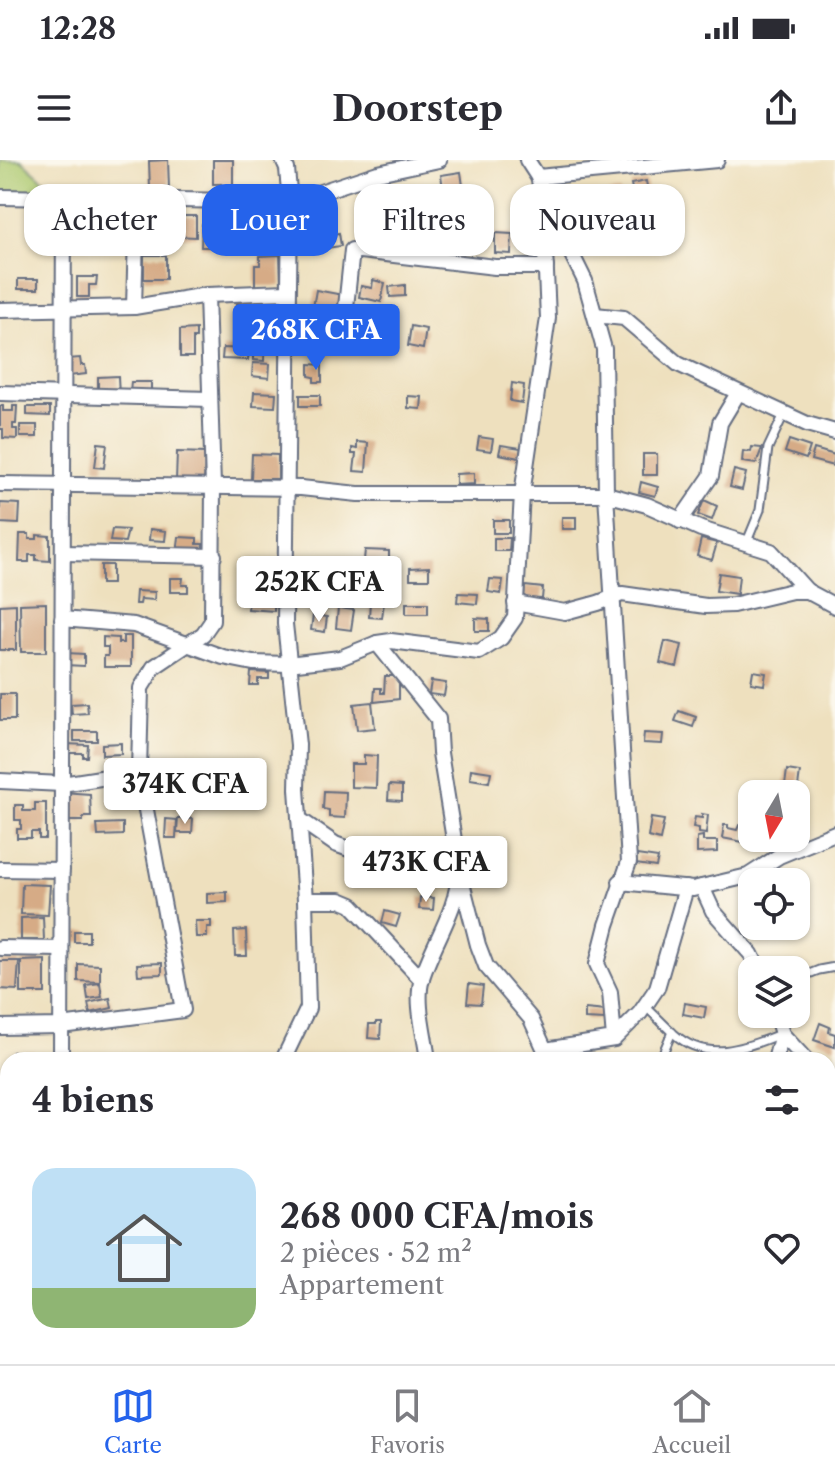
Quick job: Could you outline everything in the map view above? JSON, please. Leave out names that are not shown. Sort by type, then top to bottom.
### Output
[{"type":"street","points":[[283,160],[288,184]]},
{"type":"street","points":[[338,186],[378,173],[439,160]]},
{"type":"street","points":[[527,160],[540,184]]},
{"type":"street","points":[[538,177],[717,160]]},
{"type":"street","points":[[0,197],[24,197]]},
{"type":"street","points":[[287,316],[344,326],[352,250],[495,267],[546,267]]},
{"type":"street","points":[[61,1052],[64,256]]},
{"type":"street","points":[[134,307],[135,256]]},
{"type":"street","points":[[287,1052],[308,1008],[298,745],[285,624],[289,256]]},
{"type":"street","points":[[62,619],[134,625],[223,657],[253,663],[288,664],[340,658],[377,643],[391,641],[479,652],[501,638],[515,618],[522,494],[548,318],[546,256]]},
{"type":"street","points":[[573,256],[585,281],[604,349],[606,494],[629,862],[620,882],[597,964],[610,992],[614,1039]]},
{"type":"street","points":[[0,310],[134,307],[207,295],[288,292]]},
{"type":"street","points":[[0,1027],[61,1026],[183,1010],[139,772],[141,688],[154,667],[203,634],[212,621],[213,486],[207,295]]},
{"type":"street","points":[[595,315],[624,318],[678,364],[807,424],[835,432]]},
{"type":"street","points":[[0,393],[209,399]]},
{"type":"street","points":[[680,521],[711,476],[720,423],[738,393]]},
{"type":"street","points":[[0,484],[286,487],[358,494],[606,494],[647,505],[680,521],[771,551],[807,591],[835,606]]},
{"type":"street","points":[[63,553],[214,556]]},
{"type":"street","points":[[515,603],[565,612],[622,594],[706,606],[733,605],[779,592],[807,591]]},
{"type":"street","points":[[377,643],[438,719],[440,753],[459,871],[478,945],[486,966],[531,1019],[545,1052]]},
{"type":"street","points":[[0,781],[62,784],[139,772]]},
{"type":"street","points":[[299,819],[335,844],[357,852],[459,871]]},
{"type":"street","points":[[620,882],[702,887],[748,876],[779,856],[835,833]]},
{"type":"street","points":[[0,869],[62,870]]},
{"type":"street","points":[[427,1052],[420,997],[422,980],[458,890],[459,871]]},
{"type":"street","points":[[702,887],[713,911],[752,956]]},
{"type":"street","points":[[559,1052],[614,1039],[646,1007],[657,988],[686,888]]},
{"type":"street","points":[[305,900],[340,900],[352,905],[422,980]]},
{"type":"street","points":[[0,948],[61,949]]},
{"type":"street","points":[[780,1028],[799,1052]]},
{"type":"street","points":[[777,1052],[782,1034]]},
{"type":"lane","points":[[746,544],[760,510],[768,448],[784,414]]},
{"type":"lane","points":[[810,974],[835,967]]},
{"type":"lane","points":[[646,1007],[687,1043],[719,1052],[746,1048],[782,1034]]},
{"type":"lane","points":[[663,1052],[672,1032]]},
{"type":"green space","points":[[0,160],[21,160],[48,184],[24,184],[24,197],[0,197]]},
{"type":"building","points":[[168,160],[169,184],[150,184],[149,161]]},
{"type":"building","points":[[213,160],[233,160],[233,184],[213,184]]},
{"type":"building","points":[[461,172],[463,184],[442,184],[441,175]]},
{"type":"building","points":[[186,216],[196,216],[196,237],[186,237]]},
{"type":"building","points":[[495,233],[510,234],[510,254],[495,253]]},
{"type":"building","points":[[144,256],[166,256],[166,279],[144,279]]},
{"type":"building","points":[[260,256],[280,256],[281,286],[255,286],[255,265],[260,265]]},
{"type":"building","points":[[77,277],[97,277],[96,285],[89,285],[89,297],[77,297]]},
{"type":"building","points":[[18,279],[38,279],[38,289],[18,289]]},
{"type":"building","points":[[373,280],[385,283],[381,302],[359,297],[361,286],[372,288]]},
{"type":"building","points":[[405,285],[405,296],[390,297],[389,287]]},
{"type":"building","points":[[316,290],[343,295],[340,312],[313,307]]},
{"type":"building","points":[[237,304],[252,305],[250,329],[235,328]]},
{"type":"building","points":[[411,326],[426,329],[423,349],[408,346]]},
{"type":"building","points":[[196,329],[193,357],[180,357],[180,330]]},
{"type":"building","points":[[311,331],[331,334],[329,349],[310,346]]},
{"type":"building","points":[[253,345],[265,346],[264,361],[253,360]]},
{"type":"building","points":[[223,348],[249,349],[248,360],[222,359]]},
{"type":"building","points":[[80,358],[86,374],[69,376],[68,359]]},
{"type":"building","points":[[253,363],[270,364],[269,378],[252,376]]},
{"type":"building","points":[[309,364],[322,365],[322,382],[314,382],[314,377],[309,376]]},
{"type":"building","points":[[118,376],[119,396],[98,397],[98,377]]},
{"type":"building","points":[[131,382],[151,382],[151,393],[130,392]]},
{"type":"building","points":[[512,383],[524,385],[522,403],[510,401]]},
{"type":"building","points":[[254,392],[276,393],[275,407],[253,406]]},
{"type":"building","points":[[300,395],[320,395],[320,406],[300,406]]},
{"type":"building","points":[[408,396],[422,397],[421,409],[408,408]]},
{"type":"building","points":[[0,406],[3,406],[3,411],[13,411],[13,406],[17,406],[13,429],[17,429],[17,439],[3,438]]},
{"type":"building","points":[[27,407],[50,407],[50,416],[27,415]]},
{"type":"building","points":[[20,425],[37,425],[37,437],[20,437]]},
{"type":"building","points":[[479,437],[493,439],[491,451],[477,449]]},
{"type":"building","points":[[789,440],[810,447],[806,459],[785,452]]},
{"type":"building","points":[[357,442],[368,443],[366,472],[354,471],[356,454],[352,454],[352,448],[357,449]]},
{"type":"building","points":[[98,443],[107,444],[104,468],[95,467]]},
{"type":"building","points":[[501,445],[521,448],[519,458],[499,454]]},
{"type":"building","points":[[752,447],[762,448],[756,464],[742,462],[743,451],[751,452]]},
{"type":"building","points":[[814,449],[835,455],[833,466],[811,460]]},
{"type":"building","points":[[177,452],[205,453],[204,483],[176,482]]},
{"type":"building","points":[[252,454],[278,455],[278,479],[251,479]]},
{"type":"building","points":[[643,454],[657,454],[657,475],[643,475]]},
{"type":"building","points":[[734,470],[746,473],[742,490],[730,487]]},
{"type":"building","points":[[474,473],[474,484],[456,485],[456,474]]},
{"type":"building","points":[[641,482],[658,487],[655,496],[639,492]]},
{"type":"building","points":[[704,500],[717,506],[712,520],[698,515]]},
{"type":"building","points":[[0,503],[20,504],[19,524],[0,523]]},
{"type":"building","points":[[562,517],[576,517],[576,529],[562,529]]},
{"type":"building","points":[[493,520],[509,520],[509,533],[493,533]]},
{"type":"building","points":[[112,529],[128,530],[125,542],[110,541]]},
{"type":"building","points":[[150,529],[166,531],[165,541],[149,540]]},
{"type":"building","points":[[20,534],[29,534],[29,539],[37,539],[37,535],[50,536],[50,561],[36,560],[36,555],[29,555],[29,562],[19,562]]},
{"type":"building","points":[[179,537],[197,538],[197,544],[203,544],[202,556],[177,554]]},
{"type":"building","points":[[494,538],[510,538],[509,551],[494,551]]},
{"type":"building","points":[[701,539],[717,543],[712,560],[697,556]]},
{"type":"building","points":[[365,550],[389,551],[389,561],[364,560]]},
{"type":"building","points":[[101,565],[112,565],[112,584],[101,584]]},
{"type":"building","points":[[429,567],[429,579],[410,579],[410,568]]},
{"type":"building","points":[[264,573],[279,575],[277,596],[257,595],[258,577],[264,577]]},
{"type":"building","points":[[719,573],[739,576],[737,594],[716,591]]},
{"type":"building","points":[[170,578],[183,578],[182,585],[188,585],[188,592],[170,592]]},
{"type":"building","points":[[490,579],[503,580],[501,594],[488,592]]},
{"type":"building","points":[[297,580],[306,580],[306,584],[323,584],[323,590],[297,590]]},
{"type":"building","points":[[525,586],[543,588],[542,599],[524,598]]},
{"type":"building","points":[[136,591],[155,592],[154,600],[141,599],[140,604],[135,604]]},
{"type":"building","points":[[458,593],[478,594],[477,604],[457,602]]},
{"type":"building","points":[[249,599],[274,601],[274,611],[248,609]]},
{"type":"building","points":[[370,601],[384,602],[382,618],[369,617]]},
{"type":"building","points":[[46,603],[46,652],[21,652],[20,604]]},
{"type":"building","points":[[406,603],[428,603],[428,614],[406,614]]},
{"type":"building","points":[[16,604],[16,650],[0,650],[0,605]]},
{"type":"building","points":[[338,608],[354,610],[351,630],[336,628]]},
{"type":"building","points":[[313,615],[327,617],[325,632],[311,630]]},
{"type":"building","points":[[475,618],[489,619],[489,631],[475,631]]},
{"type":"building","points":[[123,636],[131,636],[131,667],[104,667],[108,647],[103,647],[103,637],[118,638],[118,643],[123,643]]},
{"type":"building","points":[[665,641],[682,645],[677,667],[660,663]]},
{"type":"building","points":[[67,653],[84,654],[84,666],[66,665]]},
{"type":"building","points":[[753,671],[766,673],[764,685],[751,683]]},
{"type":"building","points":[[251,672],[269,673],[269,679],[258,679],[258,685],[250,685]]},
{"type":"building","points":[[385,676],[399,676],[399,699],[374,702],[375,688],[381,688],[381,693],[384,693]]},
{"type":"building","points":[[431,681],[446,683],[444,696],[429,694]]},
{"type":"building","points":[[0,694],[15,694],[15,720],[0,720]]},
{"type":"building","points":[[372,702],[375,728],[357,730],[354,704]]},
{"type":"building","points":[[87,703],[88,713],[72,714],[71,704]]},
{"type":"building","points":[[679,711],[696,717],[693,727],[675,721]]},
{"type":"building","points":[[74,731],[97,731],[97,741],[74,741]]},
{"type":"building","points":[[644,733],[663,734],[662,744],[643,743]]},
{"type":"building","points":[[121,743],[121,754],[102,755],[102,744]]},
{"type":"building","points":[[66,744],[88,745],[87,757],[83,757],[83,753],[65,753]]},
{"type":"building","points":[[364,755],[377,756],[376,788],[351,787],[351,764],[364,764]]},
{"type":"building","points":[[471,769],[491,772],[489,782],[470,779]]},
{"type":"building","points":[[787,770],[800,772],[799,780],[786,780]]},
{"type":"building","points":[[389,785],[402,786],[402,801],[388,800]]},
{"type":"building","points":[[324,791],[346,792],[345,818],[329,817],[329,810],[323,809]]},
{"type":"building","points":[[62,792],[90,794],[91,817],[83,817],[83,821],[63,821]]},
{"type":"building","points":[[35,803],[46,803],[46,839],[39,839],[39,832],[31,832],[31,838],[17,838],[21,820],[15,820],[15,805],[23,805],[23,811],[35,811]]},
{"type":"building","points":[[702,814],[708,815],[706,834],[699,833],[699,828],[693,827],[695,817],[702,818]]},
{"type":"building","points":[[178,818],[193,819],[192,833],[177,833]]},
{"type":"building","points":[[651,818],[664,820],[660,840],[648,837]]},
{"type":"building","points":[[166,819],[177,820],[176,838],[165,838]]},
{"type":"building","points":[[123,823],[123,835],[98,836],[97,824]]},
{"type":"building","points":[[724,825],[737,830],[738,828],[738,841],[722,838]]},
{"type":"building","points":[[703,836],[703,841],[717,841],[717,852],[697,853],[697,837]]},
{"type":"building","points":[[637,855],[658,858],[656,867],[636,864]]},
{"type":"building","points":[[22,884],[50,885],[48,915],[21,914]]},
{"type":"building","points":[[227,892],[227,902],[207,903],[207,893]]},
{"type":"building","points":[[420,897],[434,898],[433,910],[419,909]]},
{"type":"building","points":[[385,911],[400,915],[396,927],[382,923]]},
{"type":"building","points":[[43,917],[44,940],[21,940],[21,918]]},
{"type":"building","points":[[195,921],[211,921],[211,927],[207,927],[207,937],[196,937]]},
{"type":"building","points":[[246,930],[247,956],[235,956],[234,931]]},
{"type":"building","points":[[74,931],[89,931],[89,942],[74,942]]},
{"type":"building","points":[[45,960],[45,993],[21,993],[21,961]]},
{"type":"building","points":[[0,961],[19,961],[17,990],[0,989]]},
{"type":"building","points":[[162,963],[162,974],[138,975],[137,964]]},
{"type":"building","points":[[78,964],[100,965],[100,982],[78,981]]},
{"type":"building","points":[[100,983],[102,997],[88,999],[86,985]]},
{"type":"building","points":[[469,984],[483,986],[481,1004],[467,1003]]},
{"type":"building","points":[[110,998],[112,1008],[90,1013],[88,1003]]},
{"type":"building","points":[[685,1003],[706,1007],[704,1018],[683,1014]]},
{"type":"building","points":[[585,1009],[606,1011],[605,1020],[585,1019]]},
{"type":"building","points":[[381,1022],[380,1039],[368,1038],[369,1024]]},
{"type":"building","points":[[820,1023],[830,1027],[829,1032],[835,1034],[835,1047],[814,1040]]}]
